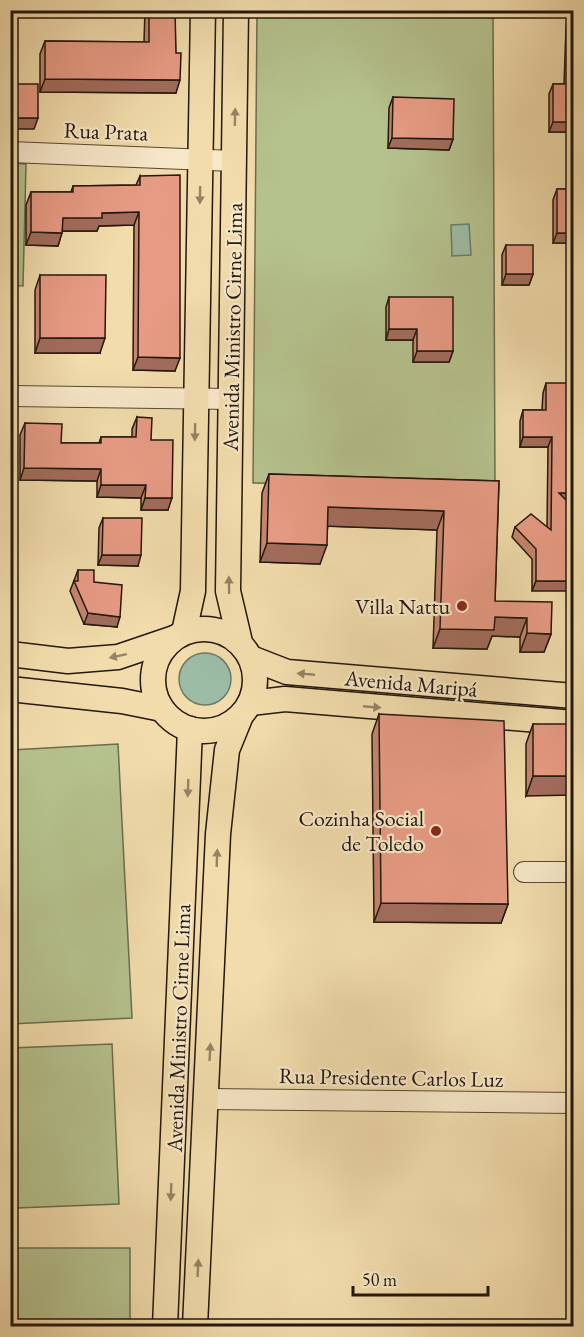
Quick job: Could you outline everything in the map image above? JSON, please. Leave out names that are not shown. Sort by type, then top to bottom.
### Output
[{"type":"main road","name":"Avenida Ministro Cirne Lima","points":[[179,635],[193,591],[203,10]]},
{"type":"main road","name":"Avenida Ministro Cirne Lima","points":[[236,10],[228,591],[246,650]]},
{"type":"main road","points":[[10,654],[68,661],[118,657],[199,628],[214,629],[228,634],[246,650],[256,673],[256,688],[227,750],[218,834],[196,1325],[165,1324]]},
{"type":"main road","points":[[179,635],[162,650],[155,664],[153,679],[155,695],[162,709],[174,722],[190,729],[208,731],[225,727],[245,710]]},
{"type":"main road","name":"Avenida Maripá","points":[[246,650],[287,672],[573,696]]},
{"type":"main road","points":[[10,688],[122,701],[162,709]]},
{"type":"main road","points":[[491,717],[502,709],[502,698],[494,690]]},
{"type":"main road","points":[[533,720],[524,711],[524,700],[536,693]]},
{"type":"main road","name":"Avenida Maripá","points":[[245,710],[285,699],[573,723]]},
{"type":"main road","name":"Avenida Ministro Cirne Lima","points":[[165,1324],[190,729]]},
{"type":"street","name":"Rua Prata","points":[[10,152],[234,161]]},
{"type":"street","points":[[10,396],[231,399]]},
{"type":"street","points":[[524,872],[573,872]]},
{"type":"street","name":"Rua Presidente Carlos Luz","points":[[207,1099],[573,1103]]},
{"type":"shaded area","points":[[257,11],[493,11],[495,487],[253,483]]},
{"type":"shaded area","points":[[11,163],[26,164],[23,286],[11,285]]},
{"type":"shaded area","points":[[469,224],[471,255],[452,256],[451,225]]},
{"type":"shaded area","points":[[200,653],[210,653],[224,660],[231,679],[224,698],[210,705],[200,705],[190,701],[183,694],[179,684],[179,674],[183,664],[190,657]]},
{"type":"shaded area","points":[[118,744],[132,1018],[11,1024],[11,750]]},
{"type":"shaded area","points":[[112,1044],[119,1204],[17,1208],[11,1048]]},
{"type":"shaded area","points":[[13,1248],[130,1248],[130,1326],[13,1326]]},
{"type":"building","points":[[149,10],[175,10],[176,53],[181,53],[180,80],[45,79],[45,41],[149,42]]},
{"type":"building","points":[[570,17],[573,17],[573,122],[553,122],[553,84],[568,84]]},
{"type":"building","points":[[10,84],[38,84],[38,118],[10,118]]},
{"type":"building","points":[[393,97],[454,99],[453,139],[392,138]]},
{"type":"building","points":[[180,175],[180,358],[138,357],[139,212],[102,213],[102,218],[63,218],[62,233],[31,232],[31,192],[73,192],[73,186],[140,185],[140,176]]},
{"type":"building","points":[[557,189],[573,189],[573,233],[557,233]]},
{"type":"building","points":[[506,245],[533,245],[533,274],[506,274]]},
{"type":"building","points":[[40,275],[106,275],[105,338],[40,338]]},
{"type":"building","points":[[389,297],[453,297],[453,351],[417,351],[417,329],[389,329]]},
{"type":"building","points":[[546,383],[573,383],[573,493],[559,493],[573,507],[573,581],[536,581],[536,549],[515,527],[531,514],[551,530],[552,437],[523,437],[523,410],[546,410]]},
{"type":"building","points":[[137,417],[152,418],[151,440],[173,440],[172,498],[145,498],[146,485],[101,485],[101,469],[24,468],[25,423],[62,424],[61,443],[101,443],[101,437],[136,437]]},
{"type":"building","name":"Villa Nattu","points":[[269,474],[499,481],[495,601],[552,602],[551,634],[527,633],[527,618],[495,617],[494,630],[440,629],[444,511],[328,507],[327,545],[267,543]]},
{"type":"building","points":[[103,518],[142,518],[141,555],[102,555]]},
{"type":"building","points":[[78,570],[94,570],[94,582],[122,585],[120,617],[88,613],[74,581],[78,581]]},
{"type":"building","name":"Cozinha Social de Toledo","points":[[379,714],[504,721],[508,904],[381,903]]},
{"type":"building","points":[[533,724],[571,724],[573,729],[573,776],[533,776]]},
{"type":"place","name":"Villa Nattu","points":[[462,606]]},
{"type":"place","name":"Cozinha Social de Toledo","points":[[436,831]]}]
